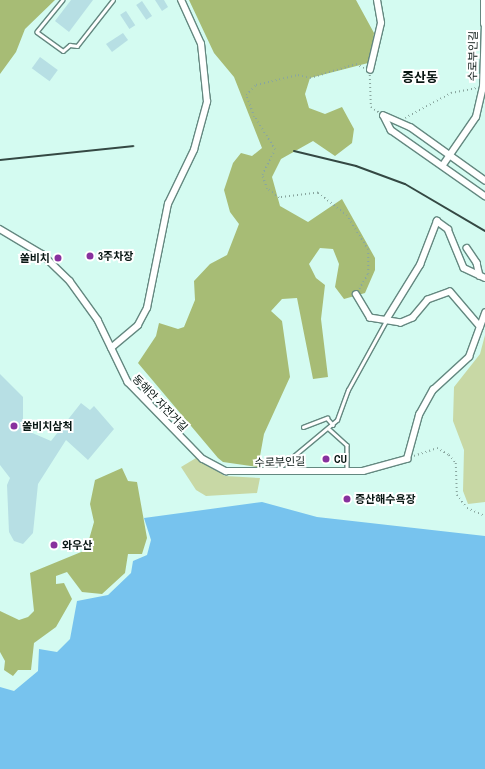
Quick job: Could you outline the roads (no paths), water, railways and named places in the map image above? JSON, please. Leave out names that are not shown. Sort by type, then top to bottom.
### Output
[{"type":"street","points":[[111,348],[138,325],[147,308],[168,204],[194,150],[207,102],[202,44],[181,0]]},
{"type":"street","points":[[370,70],[381,23],[377,0]]},
{"type":"street","name":"수로부인길","points":[[451,154],[476,117],[483,87],[484,0]]},
{"type":"street","points":[[485,181],[451,154],[384,116],[391,130],[443,165],[485,196]]},
{"type":"street","points":[[443,165],[451,154]]},
{"type":"street","points":[[386,320],[420,265],[437,221],[448,229],[464,268],[482,277]]},
{"type":"street","name":"수로부인길","points":[[0,229],[42,254],[70,281],[92,309],[128,382],[209,464],[236,472],[347,471],[384,468],[407,459],[419,415],[433,390],[469,357],[480,327]]},
{"type":"street","points":[[467,248],[477,263],[482,277]]},
{"type":"street","points":[[356,295],[370,318],[401,323],[413,318],[428,300],[450,292],[480,327],[485,313]]},
{"type":"lane","points":[[63,0],[37,32],[63,51],[70,45],[77,46],[113,0]]},
{"type":"lane","points":[[275,472],[333,425],[386,320]]},
{"type":"lane","points":[[303,427],[327,418],[333,425]]},
{"type":"lane","points":[[328,428],[347,445],[347,471]]},
{"type":"water","points":[[262,502],[317,517],[485,536],[485,769],[0,769],[0,687],[14,691],[38,671],[39,649],[57,652],[70,639],[77,601],[108,595],[131,573],[133,561],[147,555],[151,540],[144,518]]},
{"type":"railway","points":[[0,160],[133,146]]},
{"type":"railway","points":[[294,151],[356,166],[405,184],[485,231]]},
{"type":"place","name":"3주차장","points":[[90,256]]},
{"type":"place","name":"쏠비치","points":[[58,258]]},
{"type":"place","name":"쏠비치삼척","points":[[14,426]]},
{"type":"place","name":"CU","points":[[326,459]]},
{"type":"place","name":"증산해수욕장","points":[[347,499]]},
{"type":"place","name":"와우산","points":[[54,545]]},
{"type":"district","name":"증산동","points":[[420,78]]}]
